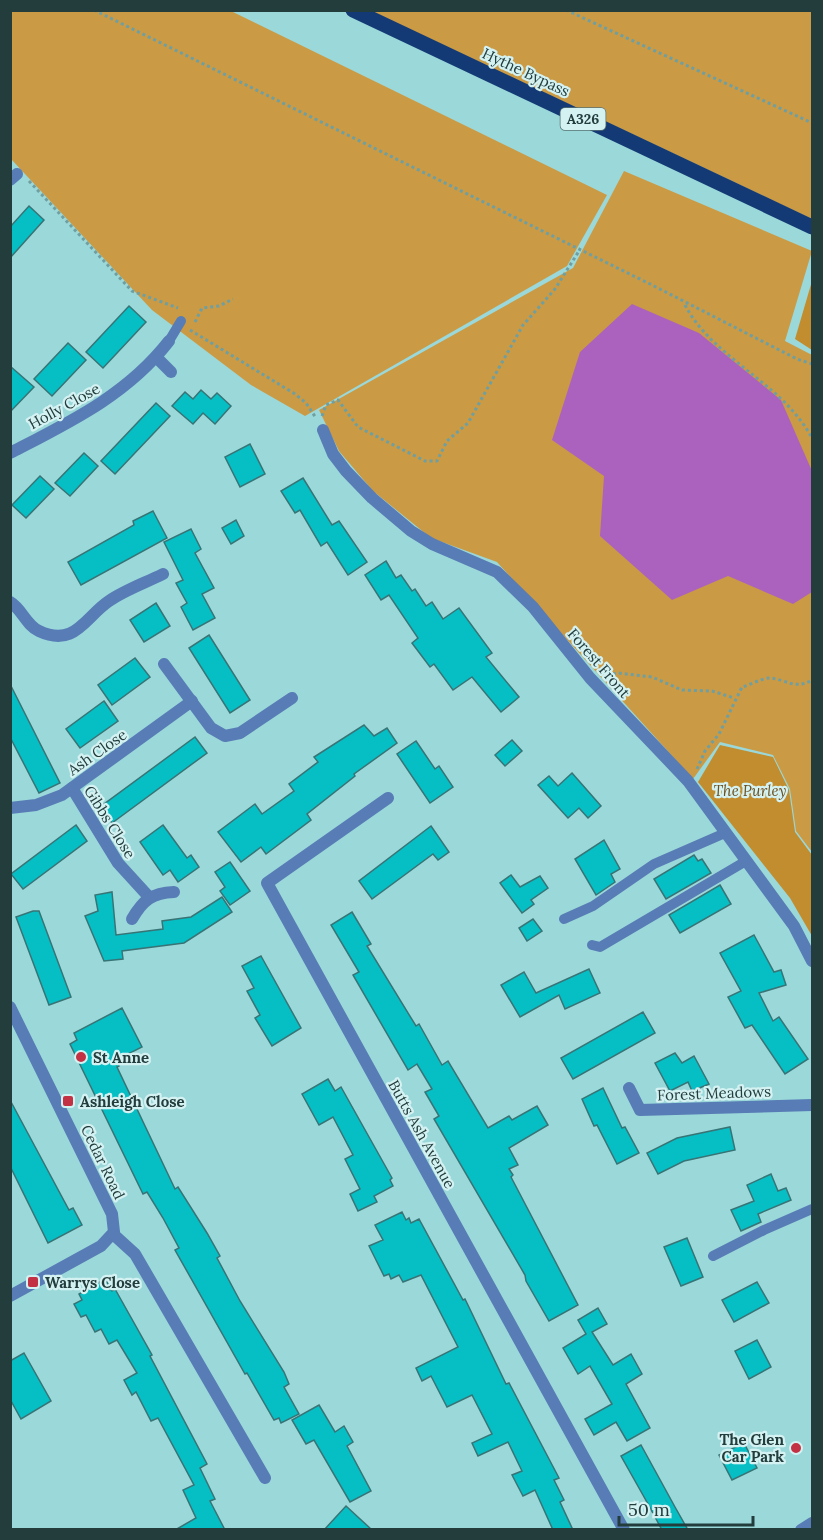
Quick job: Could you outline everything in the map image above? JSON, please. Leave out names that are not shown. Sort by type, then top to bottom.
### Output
[{"type":"main road","name":"Hythe Bypass","points":[[353,10],[813,227]]},
{"type":"street","name":"Holly Close","points":[[10,453],[101,404],[124,388],[156,357],[169,340]]},
{"type":"street","points":[[156,357],[171,372]]},
{"type":"street","name":"Forest Front","points":[[323,430],[333,454],[346,471],[372,498],[411,531],[432,544],[497,572],[533,607],[590,678],[690,784],[794,926],[813,961]]},
{"type":"street","points":[[10,602],[33,628],[46,634],[63,635],[85,626],[109,601],[163,574]]},
{"type":"street","points":[[164,664],[211,728],[225,736],[240,733],[292,698]]},
{"type":"street","name":"Ash Close","points":[[10,808],[44,802],[72,788],[192,701]]},
{"type":"street","name":"Gibbs Close","points":[[72,788],[118,863],[149,897]]},
{"type":"street","name":"Butts Ash Avenue","points":[[388,798],[267,883],[624,1530]]},
{"type":"street","points":[[132,919],[139,906],[149,897],[174,892]]},
{"type":"street","name":"Cedar Road","points":[[10,1007],[112,1214],[113,1234]]},
{"type":"street","name":"Forest Meadows","points":[[629,1088],[640,1110],[813,1105]]},
{"type":"street","points":[[10,1296],[101,1246],[113,1234],[135,1254],[265,1478]]},
{"type":"lane","points":[[169,340],[182,321]]},
{"type":"lane","points":[[564,919],[592,906],[654,864],[725,833]]},
{"type":"lane","points":[[592,945],[600,947],[746,861]]},
{"type":"lane","points":[[713,1256],[764,1230],[813,1209]]},
{"type":"path","points":[[94,10],[797,359],[813,364]]},
{"type":"path","points":[[566,10],[813,123]]},
{"type":"path","points":[[14,177],[31,182],[132,291],[199,316]]},
{"type":"path","points":[[190,330],[295,394],[306,403],[319,423],[326,405],[338,400],[358,427],[425,461],[437,461],[447,441],[468,423],[523,325],[555,289],[579,251]]},
{"type":"path","points":[[684,303],[704,332],[793,407],[813,438]]},
{"type":"path","points":[[590,678],[618,673],[652,677],[682,690],[711,691],[735,698]]},
{"type":"path","points":[[690,784],[705,751],[719,734],[742,687],[768,678],[791,686],[804,685],[813,680]]},
{"type":"shaded area","points":[[11,11],[231,11],[607,195],[567,266],[305,416],[251,385],[152,310],[11,159]]},
{"type":"shaded area","points":[[371,11],[812,11],[812,219]]},
{"type":"shaded area","points":[[624,171],[812,251],[785,341],[812,355],[812,852],[796,831],[790,789],[773,755],[720,742],[693,779],[497,562],[431,538],[373,491],[339,451],[319,410],[573,268]]},
{"type":"shaded area","points":[[632,304],[699,333],[781,400],[812,471],[812,592],[793,604],[728,576],[672,600],[600,536],[604,476],[552,440],[580,352]]},
{"type":"green space","points":[[812,281],[812,350],[795,339]]},
{"type":"green space","name":"The Purley","points":[[720,745],[773,757],[789,790],[795,832],[812,855],[812,936],[790,898],[698,782]]},
{"type":"building","points":[[29,206],[44,220],[10,258],[10,227]]},
{"type":"building","points":[[129,306],[146,322],[103,368],[86,352]]},
{"type":"building","points":[[68,343],[86,360],[52,396],[34,379]]},
{"type":"building","points":[[10,366],[34,387],[10,412]]},
{"type":"building","points":[[201,390],[211,399],[217,393],[231,406],[215,424],[203,413],[193,424],[172,406],[185,392],[193,399]]},
{"type":"building","points":[[156,403],[170,416],[115,474],[101,461]]},
{"type":"building","points":[[250,444],[265,474],[240,487],[225,457]]},
{"type":"building","points":[[84,453],[98,466],[70,496],[55,483]]},
{"type":"building","points":[[40,476],[54,489],[26,518],[12,505]]},
{"type":"building","points":[[303,478],[332,525],[339,521],[367,562],[348,575],[327,542],[321,546],[300,510],[295,513],[281,491]]},
{"type":"building","points":[[153,511],[167,538],[81,585],[68,562],[134,525],[133,521]]},
{"type":"building","points":[[236,520],[244,536],[231,544],[222,528]]},
{"type":"building","points":[[191,529],[201,549],[195,553],[214,588],[202,594],[215,618],[193,630],[181,607],[187,603],[176,583],[183,580],[164,542]]},
{"type":"building","points":[[386,561],[396,578],[401,575],[412,591],[415,589],[426,606],[432,602],[443,619],[459,608],[492,653],[486,657],[519,697],[501,712],[472,677],[453,690],[434,664],[430,667],[412,643],[418,638],[389,595],[381,600],[365,575]]},
{"type":"building","points":[[156,603],[170,626],[144,642],[130,620]]},
{"type":"building","points":[[209,635],[250,700],[230,713],[189,648]]},
{"type":"building","points":[[135,658],[150,677],[112,705],[98,685]]},
{"type":"building","points":[[10,684],[60,783],[39,793],[10,737]]},
{"type":"building","points":[[104,701],[118,721],[80,748],[66,729]]},
{"type":"building","points":[[364,725],[374,736],[387,728],[397,743],[354,774],[355,776],[307,814],[311,820],[266,854],[261,847],[241,862],[218,832],[255,804],[262,814],[294,791],[289,784],[318,762],[314,757]]},
{"type":"building","points":[[195,737],[207,753],[112,823],[100,807]]},
{"type":"building","points":[[512,740],[522,751],[505,766],[495,755]]},
{"type":"building","points":[[416,741],[435,769],[439,766],[453,787],[430,803],[397,754]]},
{"type":"building","points":[[572,773],[601,806],[588,818],[579,808],[568,818],[538,785],[549,776],[558,786]]},
{"type":"building","points":[[76,825],[87,841],[23,889],[11,874]]},
{"type":"building","points":[[163,825],[187,858],[191,855],[199,867],[178,882],[170,870],[163,875],[140,842]]},
{"type":"building","points":[[431,826],[449,852],[438,860],[433,854],[372,899],[359,881]]},
{"type":"building","points":[[604,840],[620,869],[611,874],[615,882],[596,895],[575,859]]},
{"type":"building","points":[[694,855],[698,861],[702,859],[711,873],[666,899],[654,879]]},
{"type":"building","points":[[230,862],[250,891],[230,905],[220,891],[225,887],[215,872]]},
{"type":"building","points":[[511,875],[520,887],[540,876],[548,888],[531,900],[534,904],[522,913],[500,883]]},
{"type":"building","points":[[720,885],[731,904],[680,933],[669,915]]},
{"type":"building","points":[[112,892],[116,935],[163,929],[162,921],[191,917],[222,897],[232,912],[184,943],[122,951],[123,959],[104,961],[85,916],[98,911],[95,895]]},
{"type":"building","points":[[39,911],[71,997],[49,1005],[16,917]]},
{"type":"building","points":[[352,912],[371,944],[367,946],[416,1026],[419,1024],[442,1065],[448,1061],[488,1128],[509,1116],[512,1120],[537,1106],[548,1125],[509,1148],[518,1165],[509,1169],[513,1175],[511,1177],[578,1305],[549,1321],[526,1281],[525,1275],[434,1119],[439,1116],[425,1092],[432,1089],[417,1064],[408,1070],[353,975],[359,972],[331,925]]},
{"type":"building","points":[[533,919],[542,931],[527,941],[519,928]]},
{"type":"building","points":[[754,935],[774,972],[781,970],[786,985],[759,993],[773,1021],[779,1017],[808,1059],[785,1074],[752,1025],[745,1028],[728,997],[741,991],[720,953]]},
{"type":"building","points":[[261,956],[301,1028],[272,1046],[255,1018],[260,1015],[247,991],[254,988],[242,966]]},
{"type":"building","points":[[589,969],[600,993],[565,1009],[559,995],[520,1017],[501,985],[524,972],[536,993]]},
{"type":"building","points":[[122,1008],[142,1047],[116,1060],[119,1066],[117,1067],[175,1189],[178,1187],[207,1233],[220,1256],[217,1258],[240,1301],[284,1372],[289,1384],[284,1387],[299,1414],[281,1423],[279,1418],[274,1420],[247,1373],[245,1374],[175,1250],[179,1248],[163,1218],[147,1192],[143,1194],[70,1044],[77,1040],[74,1033]]},
{"type":"building","points":[[643,1012],[655,1033],[573,1079],[561,1058]]},
{"type":"building","points":[[675,1053],[682,1063],[694,1056],[709,1084],[692,1091],[688,1082],[670,1091],[655,1063]]},
{"type":"building","points":[[328,1079],[335,1091],[341,1087],[392,1178],[390,1180],[393,1186],[374,1196],[377,1202],[358,1211],[350,1194],[360,1189],[345,1159],[353,1155],[333,1117],[319,1125],[302,1094]]},
{"type":"building","points":[[603,1088],[622,1128],[625,1127],[639,1153],[617,1164],[597,1125],[594,1126],[582,1099]]},
{"type":"building","points":[[10,1100],[69,1210],[73,1208],[82,1225],[48,1243],[10,1166]]},
{"type":"building","points":[[730,1127],[735,1150],[684,1161],[658,1174],[647,1153],[677,1138]]},
{"type":"building","points":[[771,1174],[778,1191],[786,1188],[791,1200],[758,1214],[761,1222],[741,1231],[731,1210],[754,1201],[747,1185]]},
{"type":"building","points":[[402,1212],[406,1220],[409,1218],[411,1223],[419,1219],[463,1300],[465,1299],[506,1384],[509,1383],[559,1478],[554,1480],[564,1500],[560,1502],[573,1530],[553,1530],[535,1490],[523,1496],[512,1475],[522,1471],[508,1442],[478,1456],[472,1443],[492,1434],[472,1395],[447,1407],[431,1376],[422,1381],[416,1368],[458,1347],[421,1275],[403,1282],[399,1275],[391,1279],[389,1274],[384,1276],[369,1246],[383,1240],[375,1225]]},
{"type":"building","points":[[687,1238],[703,1277],[681,1286],[664,1247]]},
{"type":"building","points":[[105,1279],[112,1291],[115,1289],[152,1355],[150,1356],[207,1464],[200,1468],[215,1499],[210,1501],[225,1530],[175,1530],[196,1518],[183,1490],[194,1485],[158,1418],[151,1421],[136,1392],[132,1395],[124,1380],[137,1373],[117,1340],[109,1344],[101,1329],[95,1332],[86,1315],[81,1317],[74,1304],[82,1300],[79,1294]]},
{"type":"building","points":[[757,1282],[769,1303],[734,1322],[722,1300]]},
{"type":"building","points":[[598,1308],[607,1324],[592,1332],[613,1365],[631,1354],[642,1374],[626,1384],[650,1428],[627,1441],[616,1422],[594,1435],[585,1419],[612,1404],[590,1366],[578,1374],[563,1348],[586,1334],[578,1320]]},
{"type":"building","points":[[757,1340],[771,1367],[749,1379],[735,1351]]},
{"type":"building","points":[[24,1353],[51,1401],[21,1419],[10,1399],[10,1361]]},
{"type":"building","points":[[319,1405],[335,1432],[344,1426],[353,1442],[347,1446],[371,1491],[350,1502],[314,1440],[306,1444],[292,1420]]},
{"type":"building","points":[[744,1443],[757,1468],[732,1480],[719,1455]]},
{"type":"building","points":[[641,1445],[688,1530],[662,1530],[621,1456]]},
{"type":"building","points":[[346,1506],[372,1530],[324,1530]]},
{"type":"place","name":"St Anne","points":[[81,1057]]},
{"type":"place","name":"Ashleigh Close","points":[[68,1101]]},
{"type":"place","name":"Warrys Close","points":[[33,1282]]},
{"type":"place","name":"The Glen Car Park","points":[[796,1448]]}]
